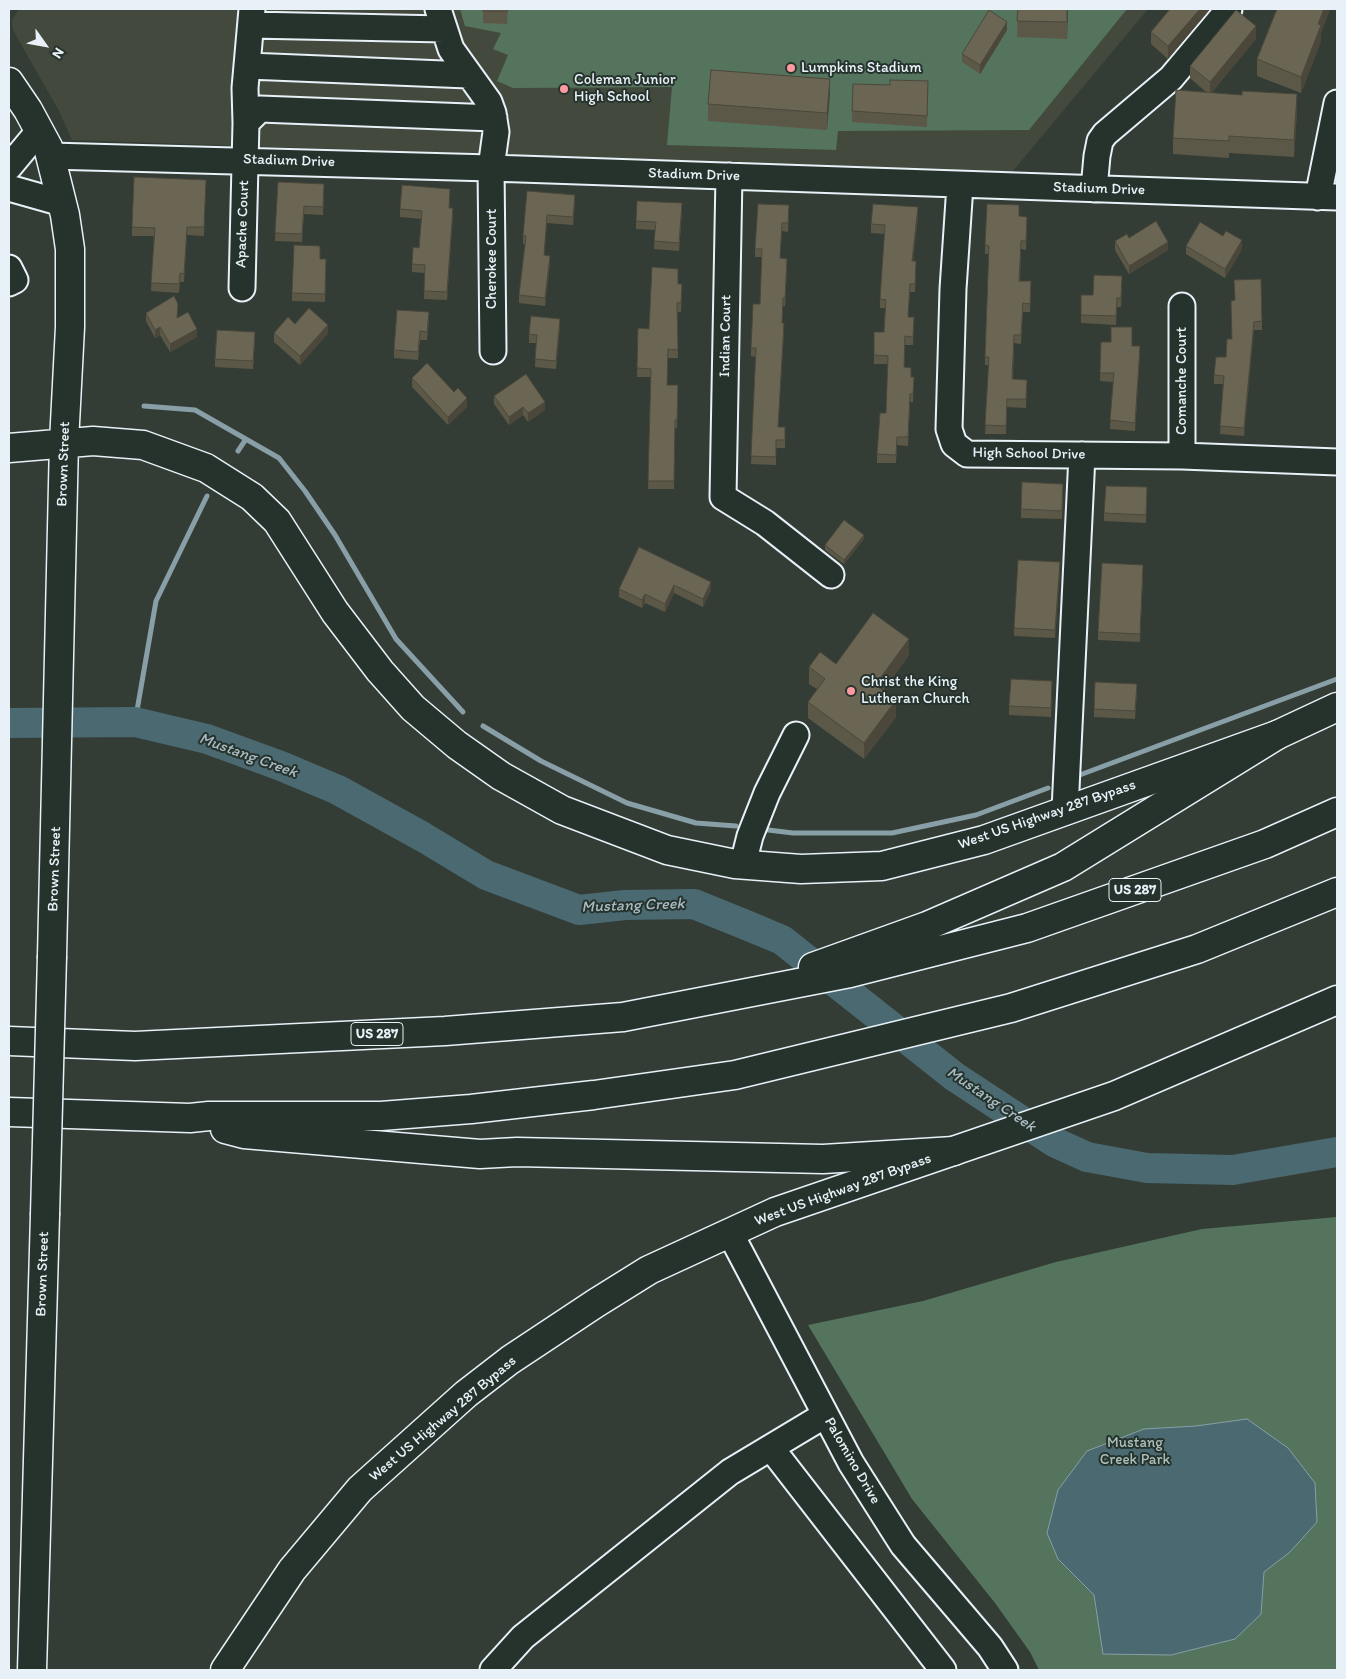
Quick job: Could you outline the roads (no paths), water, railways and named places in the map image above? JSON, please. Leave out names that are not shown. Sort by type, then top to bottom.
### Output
[{"type":"main road","name":"Brown Street","points":[[9,82],[39,131],[50,156],[62,203],[70,259],[70,327],[64,442],[57,805],[32,1670]]},
{"type":"main road","name":"West US Highway 287 Bypass","points":[[9,448],[93,441],[143,445],[206,468],[221,477],[252,497],[277,521],[334,612],[380,670],[413,708],[457,746],[501,776],[562,810],[667,850],[743,864],[801,870],[882,866],[984,840],[1277,735],[1337,707]]},
{"type":"main road","points":[[743,993],[905,934],[1063,867],[1277,735]]},
{"type":"main road","name":"US 287","points":[[9,1041],[135,1046],[445,1031],[623,1017],[850,974],[1026,928],[1266,844],[1337,812]]},
{"type":"main road","points":[[9,1112],[190,1118],[209,1116],[381,1116],[471,1109],[594,1095],[735,1075],[1011,1008],[1196,949],[1337,892]]},
{"type":"main road","name":"West US Highway 287 Bypass","points":[[225,1670],[298,1563],[360,1489],[417,1437],[510,1360],[596,1302],[649,1270],[775,1212],[1114,1096],[1337,1000]]},
{"type":"main road","points":[[190,1118],[244,1134],[480,1154],[517,1152],[823,1159],[962,1149]]},
{"type":"street","points":[[1094,189],[1100,141],[1105,134],[1171,78],[1229,9]]},
{"type":"street","points":[[246,123],[260,109],[494,118],[488,102],[451,49],[441,19],[252,17]]},
{"type":"street","name":"Apache Court","points":[[242,288],[244,160],[252,17]]},
{"type":"street","points":[[248,66],[468,74]]},
{"type":"street","points":[[1328,197],[1337,103]]},
{"type":"street","name":"Cherokee Court","points":[[493,351],[491,168],[496,132],[494,118]]},
{"type":"street","points":[[9,167],[39,131]]},
{"type":"street","name":"Stadium Drive","points":[[50,156],[244,160],[1328,197]]},
{"type":"street","name":"Indian Court","points":[[729,176],[723,497],[765,523],[831,575]]},
{"type":"street","name":"High School Drive","points":[[960,185],[953,290],[949,429],[954,444],[967,454],[973,456],[1182,456],[1337,462]]},
{"type":"street","points":[[9,188],[62,203]]},
{"type":"street","points":[[9,268],[15,280],[9,283]]},
{"type":"street","name":"Comanche Court","points":[[1182,306],[1182,456]]},
{"type":"street","points":[[1065,810],[1082,455]]},
{"type":"street","points":[[743,864],[750,836],[767,792],[796,735]]},
{"type":"street","name":"Palomino Drive","points":[[730,1233],[851,1463],[903,1545],[990,1647],[1005,1670]]},
{"type":"street","points":[[505,1666],[524,1637],[714,1484],[730,1472],[825,1415]]},
{"type":"street","points":[[771,1448],[941,1670]]},
{"type":"water","points":[[1247,1419],[1288,1448],[1315,1483],[1317,1522],[1290,1552],[1264,1572],[1261,1614],[1235,1639],[1171,1655],[1103,1654],[1094,1595],[1058,1559],[1047,1533],[1058,1490],[1087,1451],[1144,1429],[1196,1426]]},
{"type":"waterway","points":[[144,406],[195,410],[279,458],[305,491],[335,535],[396,639],[463,712]]},
{"type":"waterway","points":[[238,451],[246,439]]},
{"type":"waterway","points":[[135,722],[156,601],[207,496]]},
{"type":"waterway","points":[[1077,776],[1337,679]]},
{"type":"waterway","name":"Mustang Creek","points":[[9,723],[135,722],[207,739],[281,766],[338,790],[423,837],[486,875],[579,910],[625,905],[694,904],[782,940],[955,1077],[1054,1142],[1087,1157],[1147,1168],[1233,1170],[1337,1152]]},
{"type":"waterway","points":[[483,726],[541,761],[627,803],[696,823],[736,826]]},
{"type":"waterway","points":[[760,829],[793,833],[892,833],[976,815],[1048,788]]},
{"type":"place","name":"Lumpkins Stadium","points":[[791,68]]},
{"type":"place","name":"Coleman Junior High School","points":[[564,89]]},
{"type":"place","name":"Christ the King Lutheran Church","points":[[851,691]]},
{"type":"park label","name":"Mustang Creek Park","points":[[1135,1452]]}]
